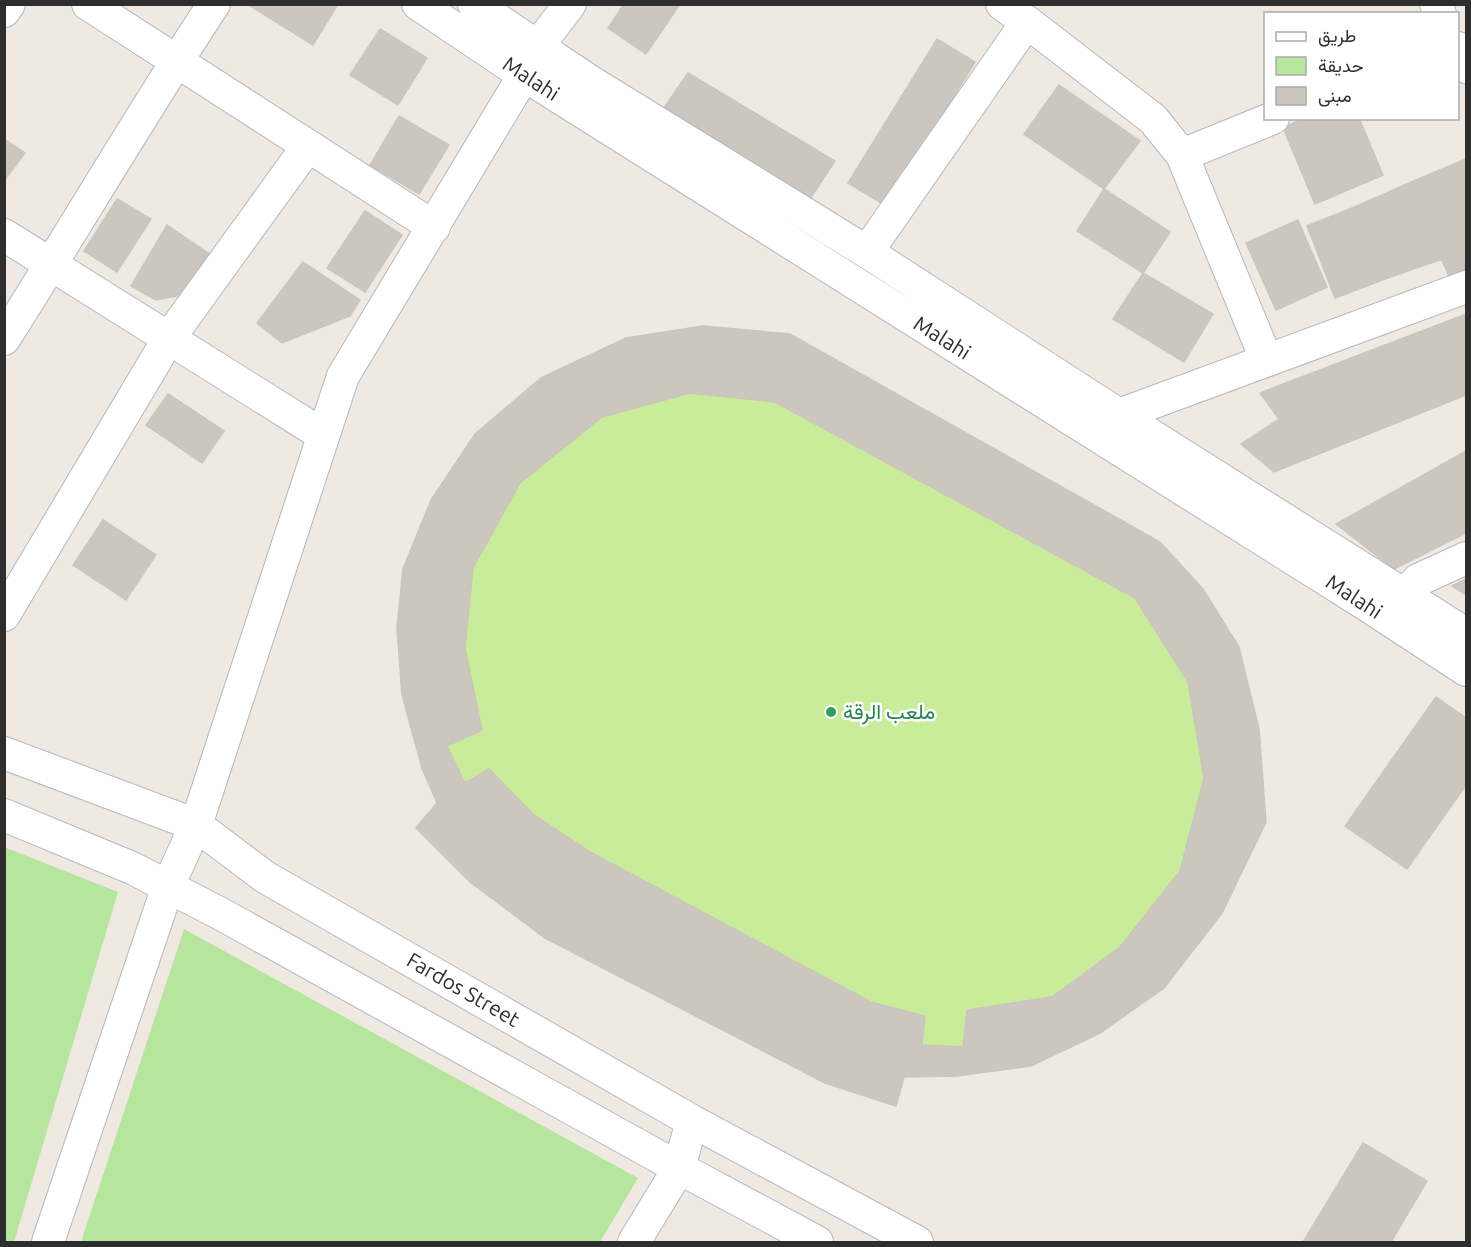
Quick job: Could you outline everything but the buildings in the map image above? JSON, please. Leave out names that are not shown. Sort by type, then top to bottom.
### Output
[{"type":"street","points":[[4,10],[9,4]]},
{"type":"street","points":[[88,4],[434,226]]},
{"type":"street","points":[[4,339],[52,265],[176,61],[214,4]]},
{"type":"street","name":"Malahi","points":[[418,4],[524,75],[1357,598],[1467,670]]},
{"type":"street","name":"Malahi","points":[[474,4],[591,82],[867,252],[1119,415],[1467,634]]},
{"type":"street","points":[[48,1242],[168,886],[196,825],[343,376],[524,75],[538,46],[570,4]]},
{"type":"street","points":[[1002,4],[1153,119],[1182,155],[1266,360]]},
{"type":"street","points":[[867,252],[1027,22]]},
{"type":"street","points":[[1459,48],[1467,67]]},
{"type":"street","points":[[1182,155],[1268,120]]},
{"type":"street","points":[[4,615],[169,338],[309,146]]},
{"type":"street","points":[[4,235],[323,435]]},
{"type":"street","points":[[1119,415],[1467,287]]},
{"type":"street","points":[[1404,595],[1418,580],[1467,558]]},
{"type":"street","name":"Fardos Street","points":[[4,753],[196,825],[265,877],[692,1121],[917,1242]]},
{"type":"street","points":[[4,815],[132,868],[168,886],[817,1242]]},
{"type":"street","points":[[634,1242],[679,1168],[692,1121]]},
{"type":"green space","name":"ملعب الرقة","points":[[703,326],[790,334],[1160,542],[1203,589],[1239,647],[1259,729],[1266,822],[1222,913],[1164,988],[1100,1033],[1031,1066],[957,1076],[904,1077],[896,1106],[825,1083],[545,938],[470,882],[416,828],[437,803],[422,768],[402,695],[397,628],[403,569],[431,500],[475,434],[541,378],[626,338]]},
{"type":"green space","points":[[4,847],[118,892],[14,1242],[4,1242]]},
{"type":"green space","points":[[184,929],[638,1178],[600,1242],[81,1242]]},
{"type":"place","name":"ملعب الرقة","points":[[831,712]]}]
